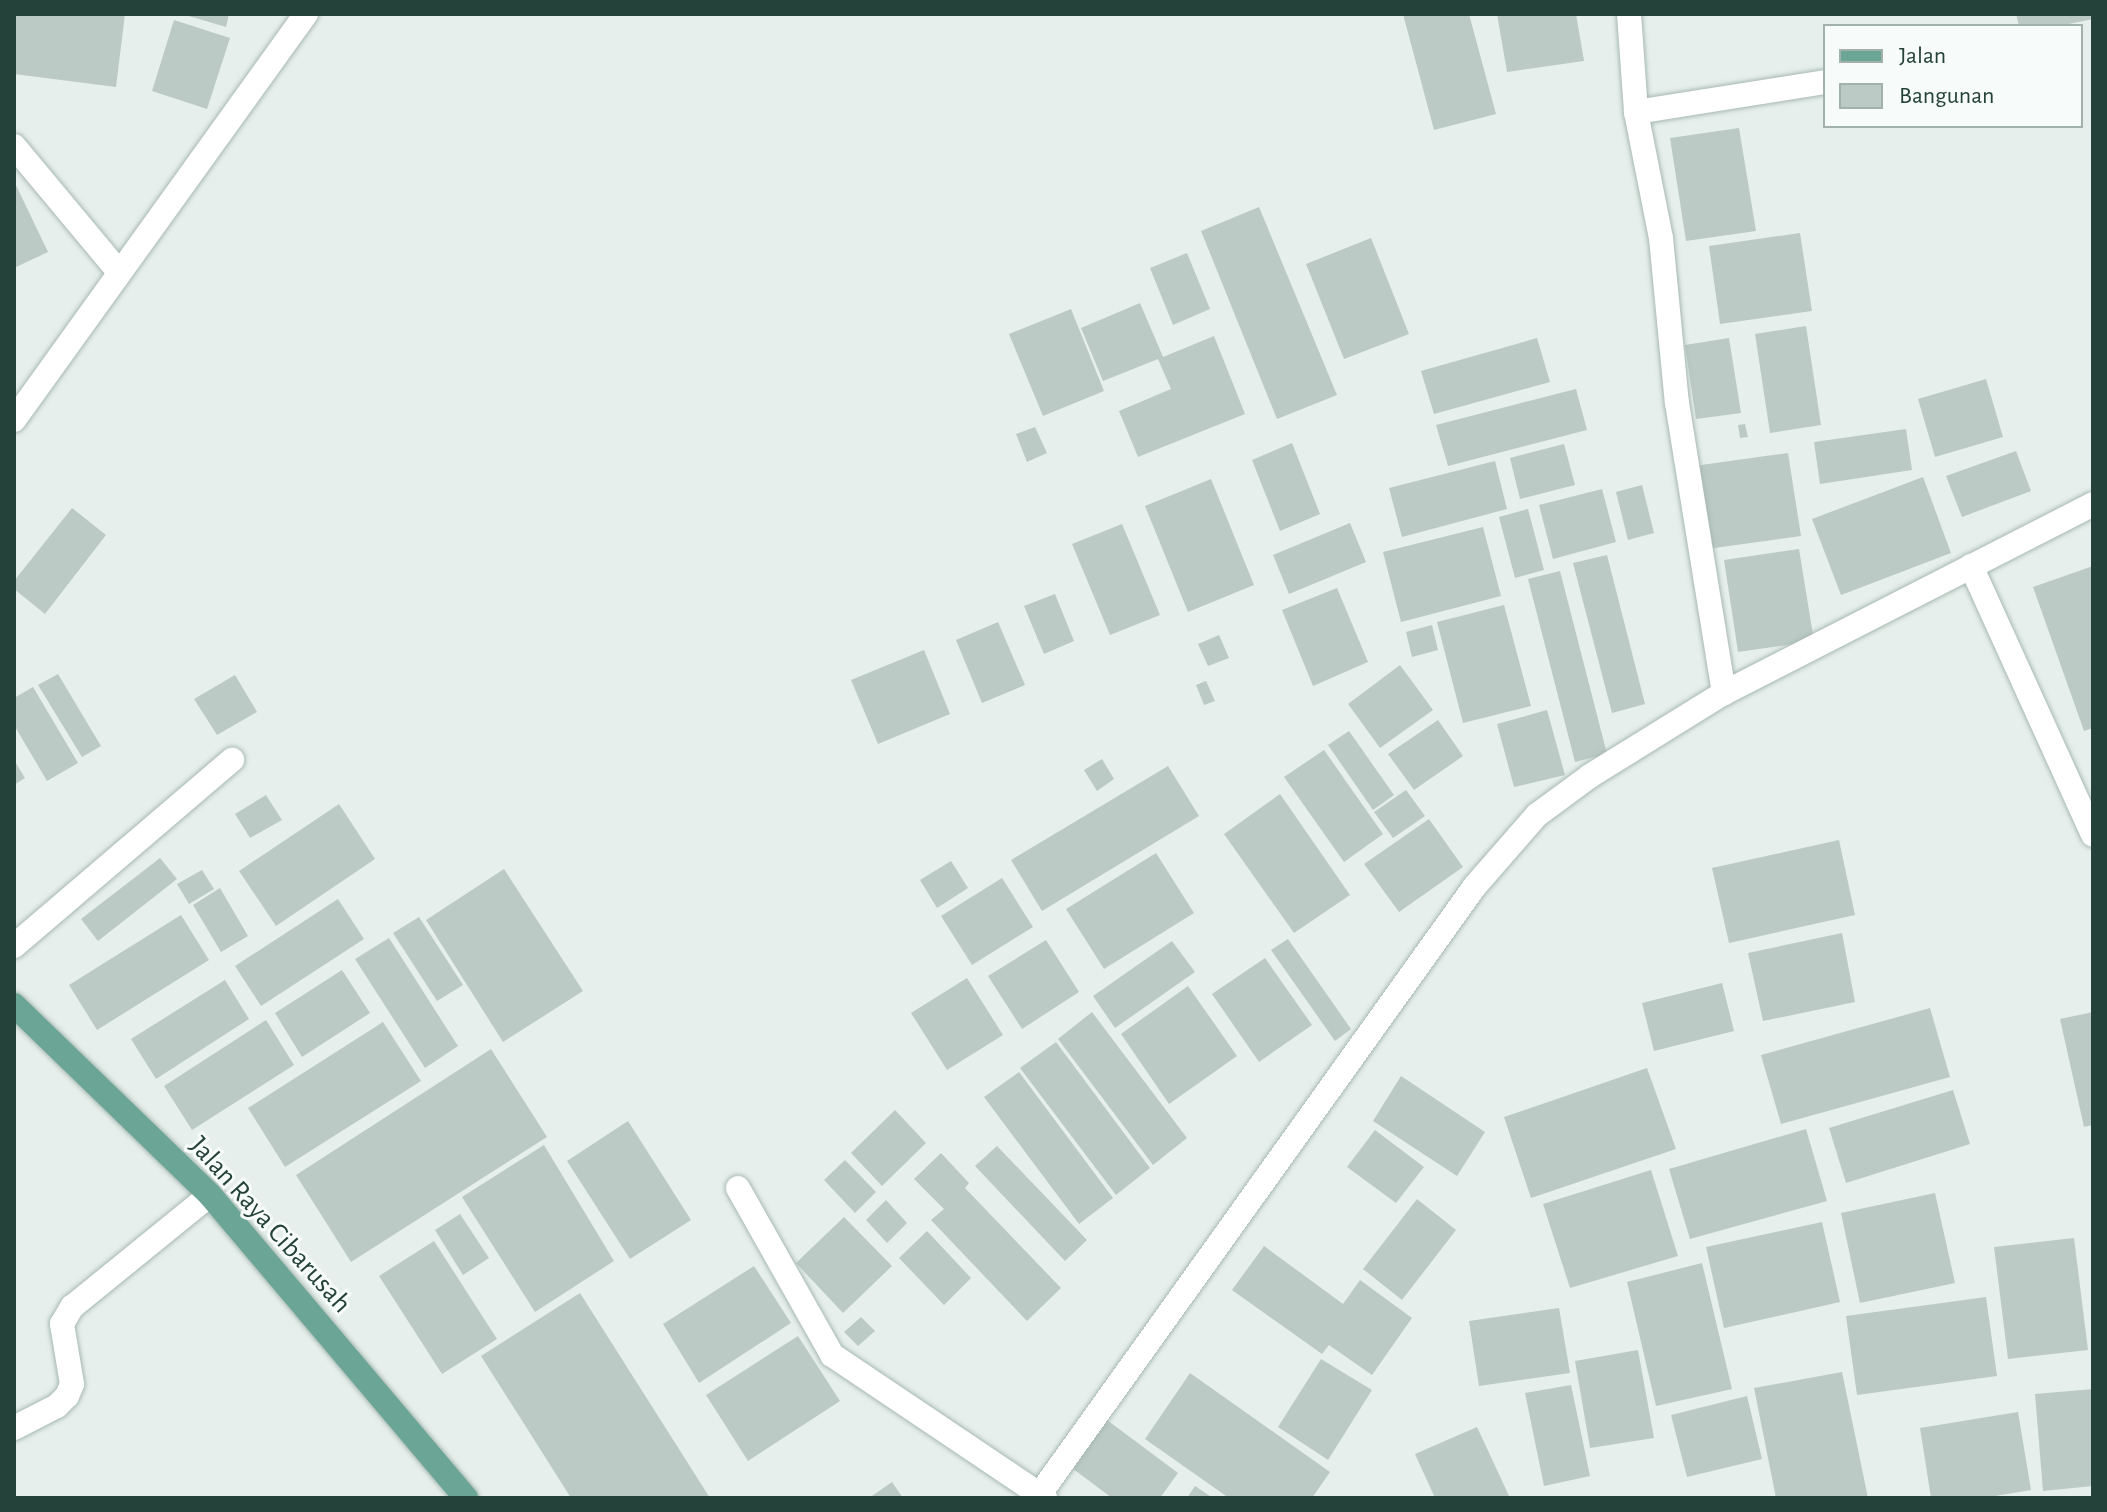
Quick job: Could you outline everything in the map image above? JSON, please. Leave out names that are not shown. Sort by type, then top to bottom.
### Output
[{"type":"main road","name":"Jalan Raya Cibarusah","points":[[14,1005],[210,1195],[466,1498]]},
{"type":"street","points":[[14,420],[76,338],[119,272],[306,14]]},
{"type":"street","points":[[1629,14],[1636,112],[1661,238],[1677,403],[1724,693]]},
{"type":"street","points":[[1636,112],[1823,82]]},
{"type":"street","points":[[14,146],[119,272]]},
{"type":"street","points":[[738,1188],[832,1355],[1041,1497],[1465,899],[1537,815],[1580,783],[1724,693],[2093,504]]},
{"type":"street","points":[[1971,566],[2093,835]]},
{"type":"street","points":[[14,946],[232,760]]},
{"type":"street","points":[[14,1428],[57,1406],[67,1396],[72,1384],[62,1324],[72,1307],[210,1195]]},
{"type":"building","points":[[14,14],[125,14],[116,87],[14,74]]},
{"type":"building","points":[[182,14],[229,14],[226,27]]},
{"type":"building","points":[[1403,14],[1469,14],[1496,114],[1434,130]]},
{"type":"building","points":[[1497,14],[1576,14],[1584,61],[1507,72]]},
{"type":"building","points":[[2016,14],[2093,14],[2093,19],[2069,24],[2018,24]]},
{"type":"building","points":[[174,20],[230,38],[207,109],[152,91]]},
{"type":"building","points":[[1739,128],[1756,231],[1686,241],[1670,138]]},
{"type":"building","points":[[14,181],[48,252],[14,268]]},
{"type":"building","points":[[1259,207],[1337,395],[1277,419],[1201,231]]},
{"type":"building","points":[[1800,233],[1812,311],[1720,324],[1709,246]]},
{"type":"building","points":[[1371,238],[1409,334],[1344,359],[1306,264]]},
{"type":"building","points":[[1187,253],[1210,309],[1173,325],[1150,268]]},
{"type":"building","points":[[1140,303],[1163,357],[1214,336],[1245,414],[1138,457],[1119,411],[1171,389],[1158,359],[1103,381],[1081,328]]},
{"type":"building","points":[[1071,309],[1104,391],[1043,416],[1009,334]]},
{"type":"building","points":[[1806,326],[1821,425],[1770,433],[1755,334]]},
{"type":"building","points":[[1537,338],[1550,382],[1434,414],[1421,371]]},
{"type":"building","points":[[1729,338],[1741,413],[1696,419],[1685,345]]},
{"type":"building","points":[[1986,379],[2003,437],[1935,457],[1918,399]]},
{"type":"building","points":[[1576,389],[1587,430],[1448,466],[1436,425]]},
{"type":"building","points":[[1745,424],[1748,437],[1740,438],[1738,425]]},
{"type":"building","points":[[1035,427],[1047,453],[1027,462],[1016,434]]},
{"type":"building","points":[[1906,429],[1912,470],[1820,484],[1814,442]]},
{"type":"building","points":[[1292,443],[1320,514],[1280,531],[1252,460]]},
{"type":"building","points":[[1564,444],[1575,485],[1520,499],[1510,458]]},
{"type":"building","points":[[2016,451],[2031,491],[1962,517],[1946,476]]},
{"type":"building","points":[[1788,453],[1801,536],[1707,549],[1694,466]]},
{"type":"building","points":[[1495,461],[1507,509],[1402,537],[1389,488]]},
{"type":"building","points":[[1923,477],[1951,553],[1841,595],[1812,519]]},
{"type":"building","points":[[1211,479],[1254,585],[1188,612],[1145,506]]},
{"type":"building","points":[[1642,485],[1654,533],[1628,540],[1616,492]]},
{"type":"building","points":[[1602,489],[1616,542],[1553,559],[1539,505]]},
{"type":"building","points":[[72,508],[106,535],[45,614],[14,589],[14,581]]},
{"type":"building","points":[[1528,509],[1544,570],[1515,578],[1499,517]]},
{"type":"building","points":[[1350,523],[1366,562],[1289,594],[1273,555]]},
{"type":"building","points":[[1122,524],[1160,615],[1110,635],[1072,544]]},
{"type":"building","points":[[1483,527],[1501,596],[1401,622],[1383,552]]},
{"type":"building","points":[[1799,549],[1814,641],[1738,652],[1724,560]]},
{"type":"building","points":[[1607,555],[1645,704],[1612,713],[1573,563]]},
{"type":"building","points":[[2093,566],[2093,728],[2084,731],[2033,587]]},
{"type":"building","points":[[1560,571],[1607,754],[1575,762],[1528,579]]},
{"type":"building","points":[[1337,588],[1368,662],[1313,686],[1282,610]]},
{"type":"building","points":[[1055,594],[1074,641],[1044,654],[1024,606]]},
{"type":"building","points":[[1504,605],[1531,706],[1463,723],[1437,622]]},
{"type":"building","points":[[998,622],[1025,685],[982,703],[956,640]]},
{"type":"building","points":[[1432,625],[1438,650],[1412,657],[1406,632]]},
{"type":"building","points":[[1219,635],[1229,658],[1208,666],[1198,644]]},
{"type":"building","points":[[924,650],[950,714],[878,744],[851,680]]},
{"type":"building","points":[[1400,665],[1433,710],[1380,748],[1348,704]]},
{"type":"building","points":[[58,674],[101,746],[82,757],[38,685]]},
{"type":"building","points":[[235,675],[257,712],[217,735],[194,699]]},
{"type":"building","points":[[1206,681],[1215,701],[1204,705],[1196,685]]},
{"type":"building","points":[[33,687],[78,763],[47,781],[14,725],[14,698]]},
{"type":"building","points":[[1547,710],[1565,775],[1514,787],[1497,724]]},
{"type":"building","points":[[1438,720],[1463,756],[1414,790],[1388,754]]},
{"type":"building","points":[[1349,731],[1394,795],[1373,810],[1328,745]]},
{"type":"building","points":[[1324,750],[1383,834],[1344,862],[1284,777]]},
{"type":"building","points":[[1102,759],[1114,779],[1097,791],[1084,770]]},
{"type":"building","points":[[14,760],[25,778],[14,785]]},
{"type":"building","points":[[1168,766],[1199,816],[1042,911],[1011,860]]},
{"type":"building","points":[[1406,790],[1425,816],[1393,838],[1374,812]]},
{"type":"building","points":[[1280,794],[1350,895],[1294,933],[1224,834]]},
{"type":"building","points":[[266,795],[282,820],[250,838],[235,814]]},
{"type":"building","points":[[339,804],[375,859],[276,926],[239,871]]},
{"type":"building","points":[[1429,819],[1463,867],[1399,912],[1364,864]]},
{"type":"building","points":[[1839,840],[1855,915],[1729,943],[1712,868]]},
{"type":"building","points":[[1156,853],[1194,913],[1104,969],[1066,909]]},
{"type":"building","points":[[160,858],[177,879],[98,941],[81,919]]},
{"type":"building","points":[[951,861],[968,888],[937,908],[920,880]]},
{"type":"building","points":[[504,869],[583,991],[503,1042],[426,920]]},
{"type":"building","points":[[202,870],[214,889],[189,904],[177,884]]},
{"type":"building","points":[[1002,878],[1033,927],[972,965],[941,916]]},
{"type":"building","points":[[220,888],[248,936],[221,952],[193,905]]},
{"type":"building","points":[[338,899],[364,939],[261,1006],[235,966]]},
{"type":"building","points":[[181,915],[209,960],[97,1030],[69,985]]},
{"type":"building","points":[[419,917],[463,985],[437,1001],[393,933]]},
{"type":"building","points":[[1842,933],[1855,1002],[1763,1021],[1748,953]]},
{"type":"building","points":[[389,938],[458,1046],[425,1068],[355,959]]},
{"type":"building","points":[[1288,939],[1351,1029],[1335,1041],[1271,950]]},
{"type":"building","points":[[1046,940],[1079,992],[1022,1029],[988,976]]},
{"type":"building","points":[[1172,941],[1195,972],[1115,1028],[1093,996]]},
{"type":"building","points":[[1265,958],[1312,1025],[1259,1062],[1212,994]]},
{"type":"building","points":[[342,970],[370,1013],[302,1057],[275,1013]]},
{"type":"building","points":[[967,978],[1003,1035],[947,1070],[911,1013]]},
{"type":"building","points":[[225,980],[249,1019],[156,1079],[131,1039]]},
{"type":"building","points":[[1722,983],[1734,1031],[1654,1051],[1642,1003]]},
{"type":"building","points":[[1188,986],[1237,1056],[1169,1104],[1121,1034]]},
{"type":"building","points":[[1930,1008],[1950,1077],[1781,1124],[1761,1055]]},
{"type":"building","points":[[1092,1012],[1187,1138],[1153,1165],[1058,1039]]},
{"type":"building","points":[[2093,1012],[2093,1125],[2084,1127],[2060,1019]]},
{"type":"building","points":[[266,1020],[294,1065],[192,1130],[164,1086]]},
{"type":"building","points":[[383,1022],[421,1081],[285,1167],[248,1108]]},
{"type":"building","points":[[1056,1042],[1150,1168],[1116,1195],[1020,1068]]},
{"type":"building","points":[[491,1049],[547,1137],[351,1262],[296,1175]]},
{"type":"building","points":[[1647,1068],[1676,1149],[1531,1198],[1504,1117]]},
{"type":"building","points":[[1019,1072],[1113,1198],[1079,1224],[984,1097]]},
{"type":"building","points":[[1401,1076],[1485,1132],[1457,1176],[1373,1121]]},
{"type":"building","points":[[1953,1090],[1970,1144],[1846,1183],[1829,1128]]},
{"type":"building","points":[[895,1110],[926,1143],[882,1186],[851,1153]]},
{"type":"building","points":[[628,1121],[691,1220],[630,1259],[567,1161]]},
{"type":"building","points":[[1806,1129],[1827,1201],[1690,1239],[1669,1169]]},
{"type":"building","points":[[1375,1130],[1424,1167],[1396,1203],[1347,1167]]},
{"type":"building","points":[[544,1145],[614,1261],[535,1312],[462,1197]]},
{"type":"building","points":[[997,1146],[1087,1240],[1065,1261],[975,1166]]},
{"type":"building","points":[[941,1153],[969,1183],[965,1188],[1061,1288],[1027,1321],[931,1220],[944,1209],[914,1179]]},
{"type":"building","points":[[845,1160],[876,1192],[855,1213],[824,1180]]},
{"type":"building","points":[[1651,1170],[1678,1256],[1570,1288],[1543,1204]]},
{"type":"building","points":[[1935,1193],[1955,1283],[1860,1303],[1841,1213]]},
{"type":"building","points":[[1417,1199],[1456,1230],[1402,1300],[1363,1269]]},
{"type":"building","points":[[886,1200],[907,1223],[887,1243],[866,1220]]},
{"type":"building","points":[[460,1214],[489,1258],[463,1275],[435,1230]]},
{"type":"building","points":[[844,1217],[892,1266],[843,1313],[796,1263]]},
{"type":"building","points":[[1822,1222],[1840,1302],[1724,1328],[1706,1247]]},
{"type":"building","points":[[927,1231],[971,1278],[944,1305],[899,1258]]},
{"type":"building","points":[[2074,1238],[2088,1350],[2008,1359],[1994,1247]]},
{"type":"building","points":[[434,1241],[497,1339],[442,1374],[379,1276]]},
{"type":"building","points":[[1264,1246],[1343,1304],[1360,1280],[1412,1318],[1372,1375],[1329,1345],[1322,1354],[1232,1290]]},
{"type":"building","points":[[1702,1263],[1732,1389],[1656,1406],[1627,1282]]},
{"type":"building","points":[[754,1266],[791,1323],[699,1383],[663,1324]]},
{"type":"building","points":[[580,1293],[710,1498],[571,1498],[481,1356]]},
{"type":"building","points":[[1986,1297],[1997,1376],[1857,1395],[1846,1316]]},
{"type":"building","points":[[1559,1308],[1570,1373],[1479,1386],[1469,1321]]},
{"type":"building","points":[[861,1317],[875,1331],[858,1346],[844,1332]]},
{"type":"building","points":[[798,1336],[840,1401],[748,1461],[706,1395]]},
{"type":"building","points":[[1638,1350],[1654,1438],[1590,1448],[1575,1361]]},
{"type":"building","points":[[1321,1359],[1372,1390],[1328,1460],[1278,1427]]},
{"type":"building","points":[[1842,1372],[1868,1498],[1776,1498],[1754,1388]]},
{"type":"building","points":[[1190,1373],[1330,1472],[1312,1498],[1229,1498],[1145,1439]]},
{"type":"building","points":[[1571,1385],[1590,1476],[1544,1486],[1525,1393]]},
{"type":"building","points":[[2093,1389],[2093,1486],[2043,1491],[2035,1394]]},
{"type":"building","points":[[1747,1396],[1762,1459],[1687,1477],[1671,1415]]},
{"type":"building","points":[[2018,1412],[2031,1490],[1983,1498],[1931,1498],[1920,1428]]},
{"type":"building","points":[[1107,1420],[1178,1473],[1160,1498],[1112,1498],[1072,1468]]},
{"type":"building","points":[[1477,1427],[1510,1498],[1435,1498],[1415,1454]]},
{"type":"building","points":[[892,1482],[903,1498],[869,1498]]},
{"type":"building","points":[[1195,1486],[1213,1498],[1187,1498]]}]
